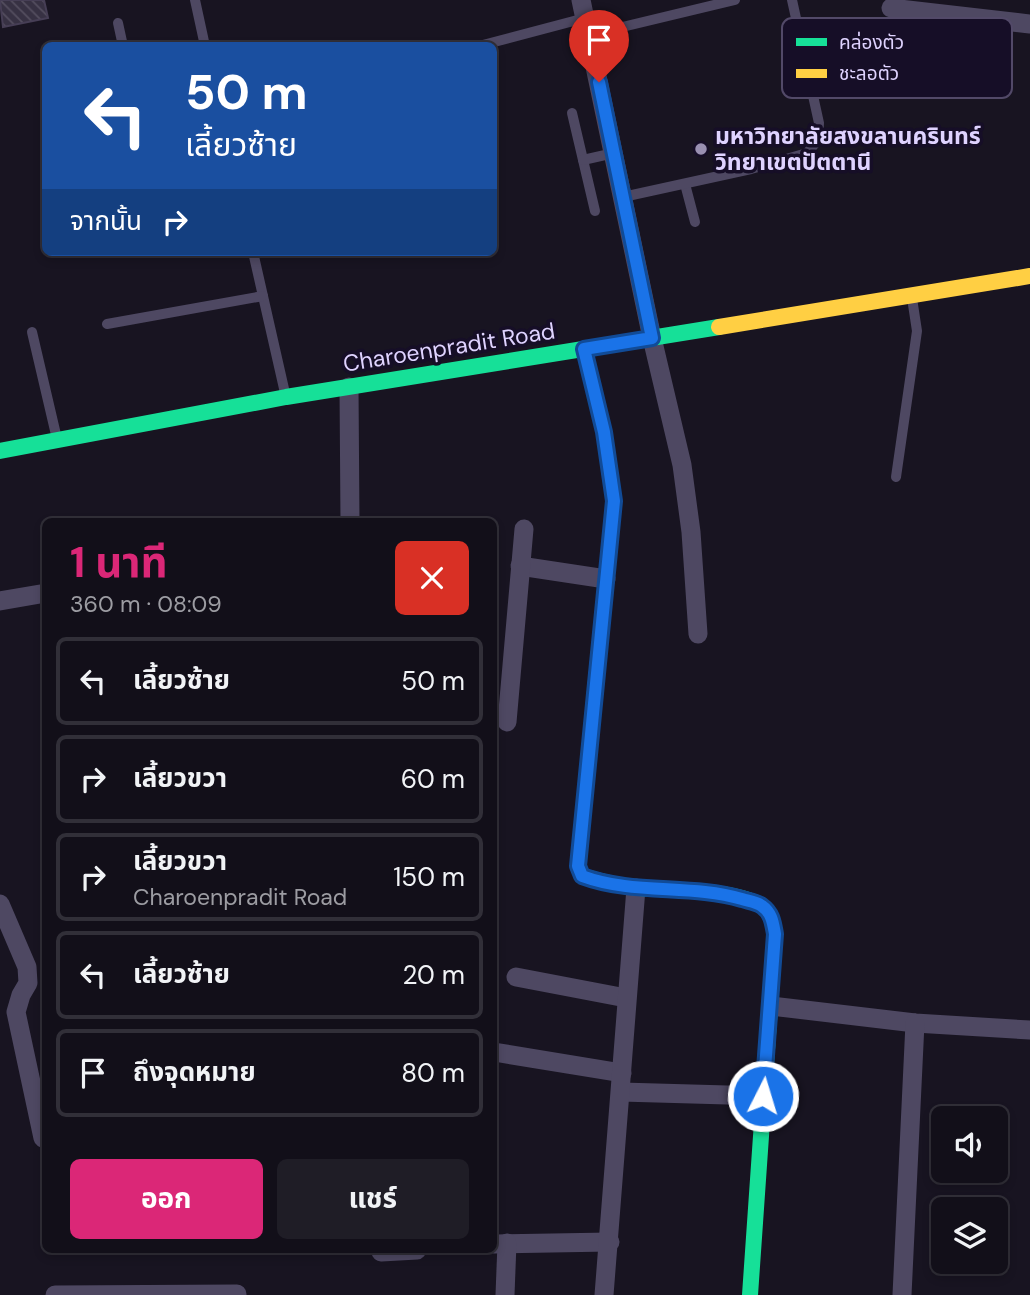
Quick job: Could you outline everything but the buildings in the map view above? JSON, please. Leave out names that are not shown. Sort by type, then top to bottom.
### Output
[{"type":"street","points":[[891,8],[978,18]]},
{"type":"street","points":[[585,18],[652,338],[682,465],[691,532],[698,634]]},
{"type":"street","points":[[1012,22],[1030,24]]},
{"type":"street","name":"Charoenpradit Road","points":[[0,451],[286,397],[1030,276]]},
{"type":"street","points":[[584,349],[604,432],[614,501],[578,866],[582,876],[636,888],[726,894],[760,904],[771,915],[775,934],[750,1295]]},
{"type":"street","points":[[349,387],[350,518]]},
{"type":"street","points":[[507,722],[524,528]]},
{"type":"street","points":[[520,566],[606,579]]},
{"type":"street","points":[[0,601],[42,594]]},
{"type":"street","points":[[604,1295],[636,888]]},
{"type":"street","points":[[0,904],[27,967],[28,983],[16,1012],[42,1133]]},
{"type":"street","points":[[516,977],[626,998]]},
{"type":"street","points":[[771,1006],[915,1023],[1030,1030]]},
{"type":"street","points":[[902,1295],[915,1023]]},
{"type":"street","points":[[497,1052],[622,1082],[763,1096]]},
{"type":"street","points":[[505,1295],[500,1243],[610,1242]]},
{"type":"street","points":[[55,1295],[237,1294]]},
{"type":"lane","points":[[195,0],[204,42]]},
{"type":"lane","points":[[494,42],[585,18],[735,0]]},
{"type":"lane","points":[[792,0],[796,18]]},
{"type":"lane","points":[[118,23],[122,42]]},
{"type":"lane","points":[[623,197],[751,169],[807,153],[818,140],[819,123],[814,98]]},
{"type":"lane","points":[[572,113],[595,211]]},
{"type":"lane","points":[[583,160],[614,153]]},
{"type":"lane","points":[[685,184],[695,222]]},
{"type":"lane","points":[[254,256],[286,397]]},
{"type":"lane","points":[[107,324],[263,296]]},
{"type":"lane","points":[[896,477],[917,331],[912,296]]},
{"type":"lane","points":[[32,332],[58,440]]},
{"type":"traffic: fast","points":[[0,451],[286,397],[719,327]]},
{"type":"traffic: fast","points":[[595,691],[578,866],[582,876],[633,887],[737,897],[762,906],[768,911],[772,922],[775,934],[750,1295]]},
{"type":"traffic: slow","points":[[719,327],[1030,276]]},
{"type":"traffic: slow","points":[[584,349],[604,432],[614,501],[595,691]]},
{"type":"place","name":"มหาวิทยาลัยสงขลานครินทร์ วิทยาเขตปัตตานี","points":[[701,149]]},
{"type":"route","points":[[599,82],[652,338],[584,349],[604,432],[614,501],[578,866],[582,876],[591,880],[636,888],[726,894],[760,904],[771,915],[775,934],[763,1096]]}]
